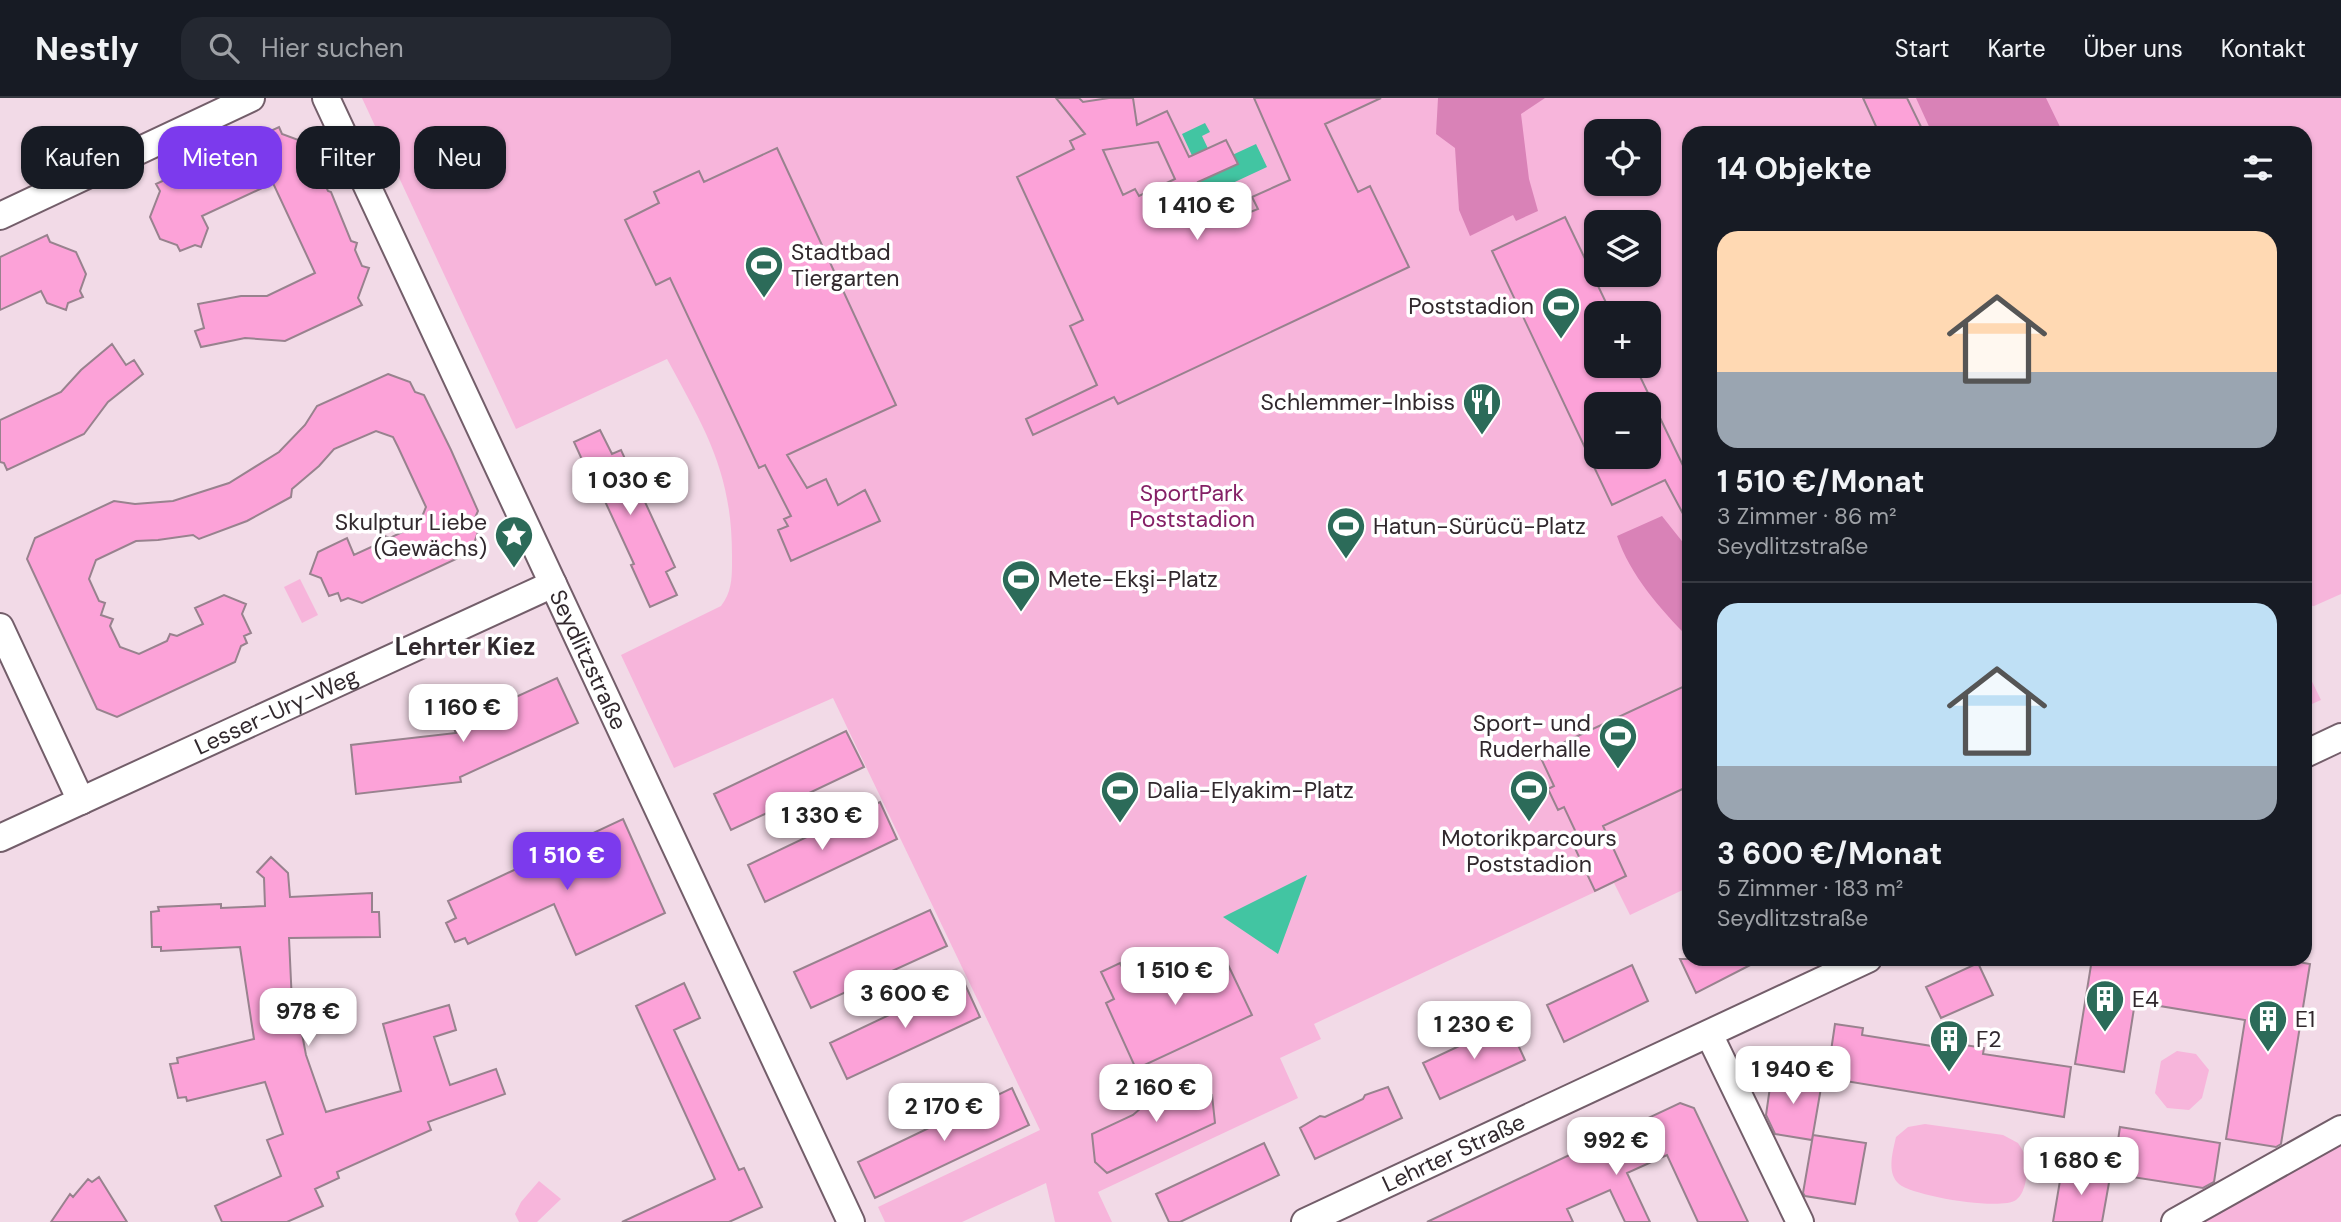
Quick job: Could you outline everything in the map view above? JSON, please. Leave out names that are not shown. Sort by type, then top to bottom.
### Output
[{"type":"street","points":[[0,216],[251,98]]},
{"type":"street","name":"Seydlitzstraße","points":[[326,98],[851,1222]]},
{"type":"street","name":"Lesser-Ury-Weg","points":[[0,838],[553,584]]},
{"type":"street","points":[[0,627],[81,801]]},
{"type":"street","points":[[2312,751],[2341,737]]},
{"type":"street","name":"Lehrter Straße","points":[[1305,1222],[1853,966]]},
{"type":"street","points":[[1709,1034],[1800,1222]]},
{"type":"street","points":[[2175,1222],[2341,1129]]},
{"type":"green space","name":"SportPark Poststadion","points":[[362,98],[2341,98],[2341,594],[2314,606],[2312,126],[1682,126],[1682,890],[1630,915],[1614,883],[1314,1024],[1321,1039],[1280,1058],[1298,1098],[1098,1192],[1112,1222],[1055,1222],[1046,1183],[962,1222],[885,1222],[878,1207],[1040,1130],[833,698],[674,768],[621,655],[721,606],[730,588],[732,555],[727,499],[714,452],[667,359],[516,429],[400,180],[400,126],[375,126]]},
{"type":"green space","points":[[300,579],[318,615],[302,623],[284,587]]},
{"type":"green space","points":[[2312,681],[2321,700],[2312,704]]},
{"type":"green space","points":[[2177,1051],[2196,1054],[2209,1070],[2202,1098],[2189,1110],[2167,1108],[2155,1093],[2161,1061]]},
{"type":"green space","points":[[1925,1124],[2003,1135],[2018,1143],[2028,1159],[2026,1181],[2020,1196],[2007,1203],[1976,1203],[1921,1193],[1899,1184],[1892,1168],[1896,1137],[1908,1127]]},
{"type":"green space","points":[[2341,1135],[2341,1222],[2189,1222]]},
{"type":"green space","points":[[539,1181],[561,1199],[537,1222],[519,1222],[515,1214],[521,1202]]},
{"type":"shaded area","points":[[1438,98],[1545,98],[1521,114],[1529,179],[1538,211],[1516,221],[1513,215],[1470,236],[1459,210],[1455,148],[1436,134]]},
{"type":"shaded area","points":[[1916,98],[2046,98],[2060,126],[1929,126]]},
{"type":"shaded area","points":[[1205,123],[1210,132],[1202,136],[1215,163],[1256,144],[1267,167],[1209,194],[1205,184],[1200,186],[1196,179],[1202,177],[1182,134]]},
{"type":"shaded area","points":[[1662,516],[1682,541],[1682,631],[1638,578],[1617,536]]},
{"type":"shaded area","points":[[1307,875],[1278,954],[1223,917]]},
{"type":"building","points":[[1056,98],[1079,98],[1083,102],[1133,98],[1137,125],[1167,111],[1189,157],[1226,140],[1238,164],[1198,182],[1202,190],[1184,198],[1220,224],[1258,209],[1252,197],[1290,180],[1254,98],[1381,98],[1325,124],[1358,192],[1370,186],[1409,267],[1118,404],[1114,397],[1033,435],[1026,419],[1097,385],[1070,326],[1083,320],[1017,177],[1074,149],[1070,141],[1085,134]],"holes":[[[1158,142],[1175,179],[1139,196],[1135,189],[1123,195],[1103,150]]]},
{"type":"building","points":[[1863,98],[1907,98],[1921,126],[1876,126]]},
{"type":"building","points":[[282,134],[296,139],[296,189],[327,189],[331,192],[351,241],[357,243],[355,250],[362,266],[369,268],[358,298],[362,305],[285,341],[245,338],[201,347],[195,331],[204,328],[198,304],[241,296],[267,296],[315,273],[276,189],[282,189]]},
{"type":"building","name":"Stadtbad Tiergarten","points":[[777,148],[896,405],[787,455],[807,488],[826,479],[838,505],[865,490],[880,521],[791,561],[778,530],[788,526],[784,519],[791,516],[765,465],[759,468],[670,278],[656,285],[625,220],[659,203],[654,192],[699,171],[704,182]]},
{"type":"building","points":[[159,189],[260,189],[202,216],[208,228],[201,247],[195,245],[180,251],[177,245],[160,239],[150,217]]},
{"type":"building","points":[[1565,217],[1584,257],[1584,287],[1599,287],[1605,301],[1584,301],[1584,378],[1641,378],[1648,392],[1584,392],[1584,446],[1492,251]]},
{"type":"building","points":[[47,235],[50,242],[76,252],[86,274],[80,291],[83,297],[68,303],[66,310],[47,303],[41,291],[0,310],[0,257]]},
{"type":"building","points":[[112,344],[126,365],[134,360],[143,374],[108,402],[84,434],[7,470],[4,463],[0,462],[0,420],[61,392],[81,370]]},
{"type":"building","points":[[388,374],[410,382],[415,392],[424,395],[451,450],[478,511],[474,520],[479,529],[471,552],[362,603],[348,598],[341,601],[338,593],[329,596],[321,578],[310,574],[318,552],[347,538],[354,555],[380,543],[382,535],[390,538],[419,524],[426,507],[393,437],[376,431],[334,449],[292,489],[291,497],[247,521],[199,539],[193,535],[136,541],[96,560],[89,579],[99,601],[105,603],[101,615],[113,619],[110,626],[120,647],[139,654],[167,641],[170,634],[177,636],[203,624],[195,608],[224,595],[246,604],[242,614],[251,633],[244,636],[247,643],[241,646],[235,662],[117,717],[97,709],[27,559],[35,538],[114,501],[135,504],[173,501],[229,483],[279,452],[305,425],[317,406]]},
{"type":"building","points":[[1661,420],[1682,463],[1682,512],[1665,480],[1612,505],[1595,469],[1661,469]]},
{"type":"building","points":[[600,430],[612,454],[621,450],[675,567],[666,572],[677,595],[650,607],[631,565],[634,564],[597,484],[594,486],[574,442]]},
{"type":"building","points":[[557,678],[578,723],[460,777],[461,782],[356,794],[351,745],[456,733],[453,726]]},
{"type":"building","name":"Sport- und Ruderhalle","points":[[1682,687],[1682,789],[1603,826],[1626,876],[1595,891],[1573,844],[1580,841],[1564,807],[1558,810],[1548,789],[1554,786],[1539,754]]},
{"type":"building","points":[[846,731],[864,767],[731,830],[714,794]]},
{"type":"building","points":[[880,802],[897,839],[765,902],[748,865]]},
{"type":"building","points":[[623,819],[665,913],[576,955],[554,904],[468,944],[465,938],[455,942],[446,923],[456,918],[448,901]]},
{"type":"building","points":[[271,857],[288,873],[290,897],[372,893],[372,912],[379,912],[380,937],[289,938],[292,1003],[296,1002],[306,1055],[326,1112],[401,1091],[383,1024],[449,1005],[456,1030],[434,1037],[450,1085],[496,1069],[505,1094],[428,1122],[431,1130],[337,1172],[339,1178],[315,1189],[323,1206],[287,1222],[222,1222],[215,1206],[281,1176],[267,1140],[283,1134],[265,1082],[187,1101],[186,1097],[178,1098],[170,1064],[178,1063],[177,1058],[254,1039],[240,947],[161,951],[161,947],[152,947],[151,912],[159,911],[158,907],[221,904],[221,908],[265,906],[264,878],[257,872]]},
{"type":"building","points":[[930,910],[947,946],[811,1008],[794,972]]},
{"type":"building","points":[[1221,950],[1252,1015],[1136,1069],[1106,1003],[1114,999],[1101,972],[1120,963],[1133,990]]},
{"type":"building","points":[[1632,965],[1648,1001],[1564,1042],[1547,1005]]},
{"type":"building","points":[[1683,966],[1748,966],[1696,993]]},
{"type":"building","points":[[1972,966],[1979,966],[1993,995],[1941,1018],[1926,987]]},
{"type":"building","points":[[2091,966],[2310,966],[2281,1144],[2276,1147],[2226,1139],[2245,1020],[2135,1002],[2124,1072],[2075,1064]]},
{"type":"building","points":[[963,980],[980,1017],[847,1079],[830,1043]]},
{"type":"building","points":[[684,983],[700,1018],[674,1030],[739,1170],[744,1168],[762,1207],[729,1222],[622,1222],[715,1179],[636,1006]]},
{"type":"building","points":[[1508,1023],[1525,1060],[1440,1099],[1423,1063]]},
{"type":"building","name":"F2","points":[[1835,1024],[1863,1028],[1862,1035],[1932,1046],[1933,1040],[1984,1048],[1983,1054],[2071,1067],[2064,1117],[1827,1078]]},
{"type":"building","points":[[1185,1070],[1212,1095],[1215,1123],[1107,1173],[1095,1162],[1092,1134],[1133,1115]]},
{"type":"building","points":[[1772,1073],[1822,1082],[1812,1140],[1775,1134],[1766,1115]]},
{"type":"building","points":[[1388,1087],[1402,1118],[1315,1159],[1300,1128],[1320,1116],[1325,1117],[1363,1099],[1365,1095]]},
{"type":"building","points":[[1012,1088],[1029,1125],[875,1198],[858,1162]]},
{"type":"building","points":[[1680,1103],[1694,1108],[1748,1222],[1698,1222],[1667,1155],[1627,1173],[1650,1222],[1625,1222],[1610,1190],[1567,1209],[1573,1222],[1427,1222]]},
{"type":"building","points":[[2120,1127],[2220,1143],[2214,1182],[2203,1188],[2113,1174]]},
{"type":"building","points":[[1813,1135],[1866,1143],[1855,1204],[1805,1196],[1803,1193]]},
{"type":"building","points":[[1264,1143],[1279,1175],[1180,1222],[1169,1222],[1156,1194]]},
{"type":"building","points":[[2062,1169],[2110,1177],[2102,1222],[2053,1222]]},
{"type":"building","points":[[99,1177],[127,1222],[51,1222],[70,1194],[73,1197],[88,1179],[92,1182]]},
{"type":"place","name":"Stadtbad Tiergarten","points":[[764,299]]},
{"type":"place","name":"Poststadion","points":[[1561,340]]},
{"type":"place","name":"Schlemmer-Inbiss","points":[[1482,436]]},
{"type":"place","name":"Hatun-Sürücü-Platz","points":[[1346,560]]},
{"type":"place","name":"Skulptur Liebe (Gewächs)","points":[[514,569]]},
{"type":"place","name":"Mete-Ekşi-Platz","points":[[1021,613]]},
{"type":"place","name":"Sport- und Ruderhalle","points":[[1618,770]]},
{"type":"place","name":"Motorikparcours Poststadion","points":[[1529,823]]},
{"type":"place","name":"Dalia-Elyakim-Platz","points":[[1120,824]]},
{"type":"place","name":"E4","points":[[2105,1033]]},
{"type":"place","name":"E1","points":[[2268,1053]]},
{"type":"place","name":"F2","points":[[1949,1073]]},
{"type":"district","name":"Lehrter Kiez","points":[[465,646]]}]
